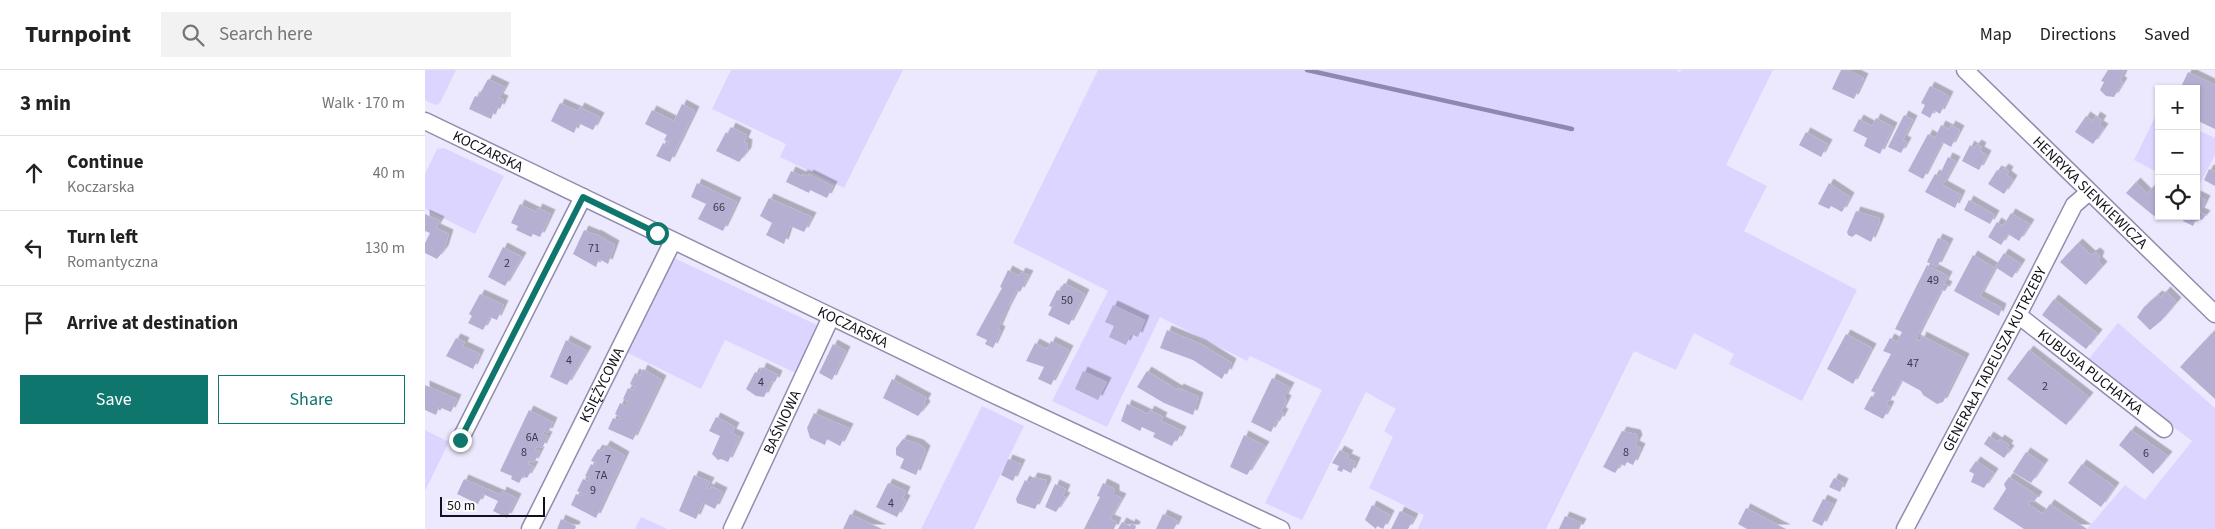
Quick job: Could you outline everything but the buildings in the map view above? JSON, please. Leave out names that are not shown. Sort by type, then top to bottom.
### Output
[{"type":"street","name":"HENRYKA SIENKIEWICZA","points":[[1965,70],[2215,314]]},
{"type":"street","name":"KOCZARSKA","points":[[425,121],[831,317],[1281,529]]},
{"type":"street","name":"GENERAŁA TADEUSZA KUTRZEBY","points":[[1905,529],[2019,315],[2074,205],[2089,192]]},
{"type":"street","points":[[460,440],[583,197]]},
{"type":"street","name":"KSIĘŻYCOWA","points":[[530,529],[673,241]]},
{"type":"street","name":"KUBUSIA PUCHATKA","points":[[2019,315],[2164,429]]},
{"type":"street","name":"BAŚNIOWA","points":[[731,529],[831,317]]},
{"type":"shaded area","points":[[425,70],[456,70],[440,103],[435,105],[425,100]]},
{"type":"shaded area","points":[[731,70],[903,70],[844,188],[780,157],[786,144],[712,109]]},
{"type":"shaded area","points":[[1098,70],[1676,70],[1680,73],[1681,70],[1773,70],[1726,165],[1767,186],[1744,231],[1857,290],[1802,401],[1729,364],[1734,354],[1694,333],[1676,370],[1634,351],[1546,529],[1418,529],[1424,515],[1369,488],[1393,437],[1384,431],[1396,409],[1366,392],[1302,520],[1265,503],[1322,390],[1250,356],[1247,361],[1160,317],[1107,427],[1052,401],[1108,291],[1013,243]]},
{"type":"shaded area","points":[[2155,117],[2155,171],[2134,160]]},
{"type":"shaded area","points":[[2200,131],[2215,138],[2215,155],[2200,183]]},
{"type":"shaded area","points":[[444,148],[504,176],[475,234],[425,209],[425,174],[437,149]]},
{"type":"shaded area","points":[[672,257],[819,326],[798,374],[725,340],[701,389],[626,352]]},
{"type":"shaded area","points":[[2118,323],[2215,408],[2215,529],[2087,529],[2125,485],[2145,500],[2192,441],[2087,361]]},
{"type":"shaded area","points":[[982,406],[1024,426],[974,529],[921,529]]},
{"type":"shaded area","points":[[425,430],[449,442],[425,491]]},
{"type":"shaded area","points":[[641,517],[667,529],[635,529]]},
{"type":"waterway","points":[[1307,70],[1572,129]]},
{"type":"route","points":[[460,440],[583,197],[657,233]]}]
